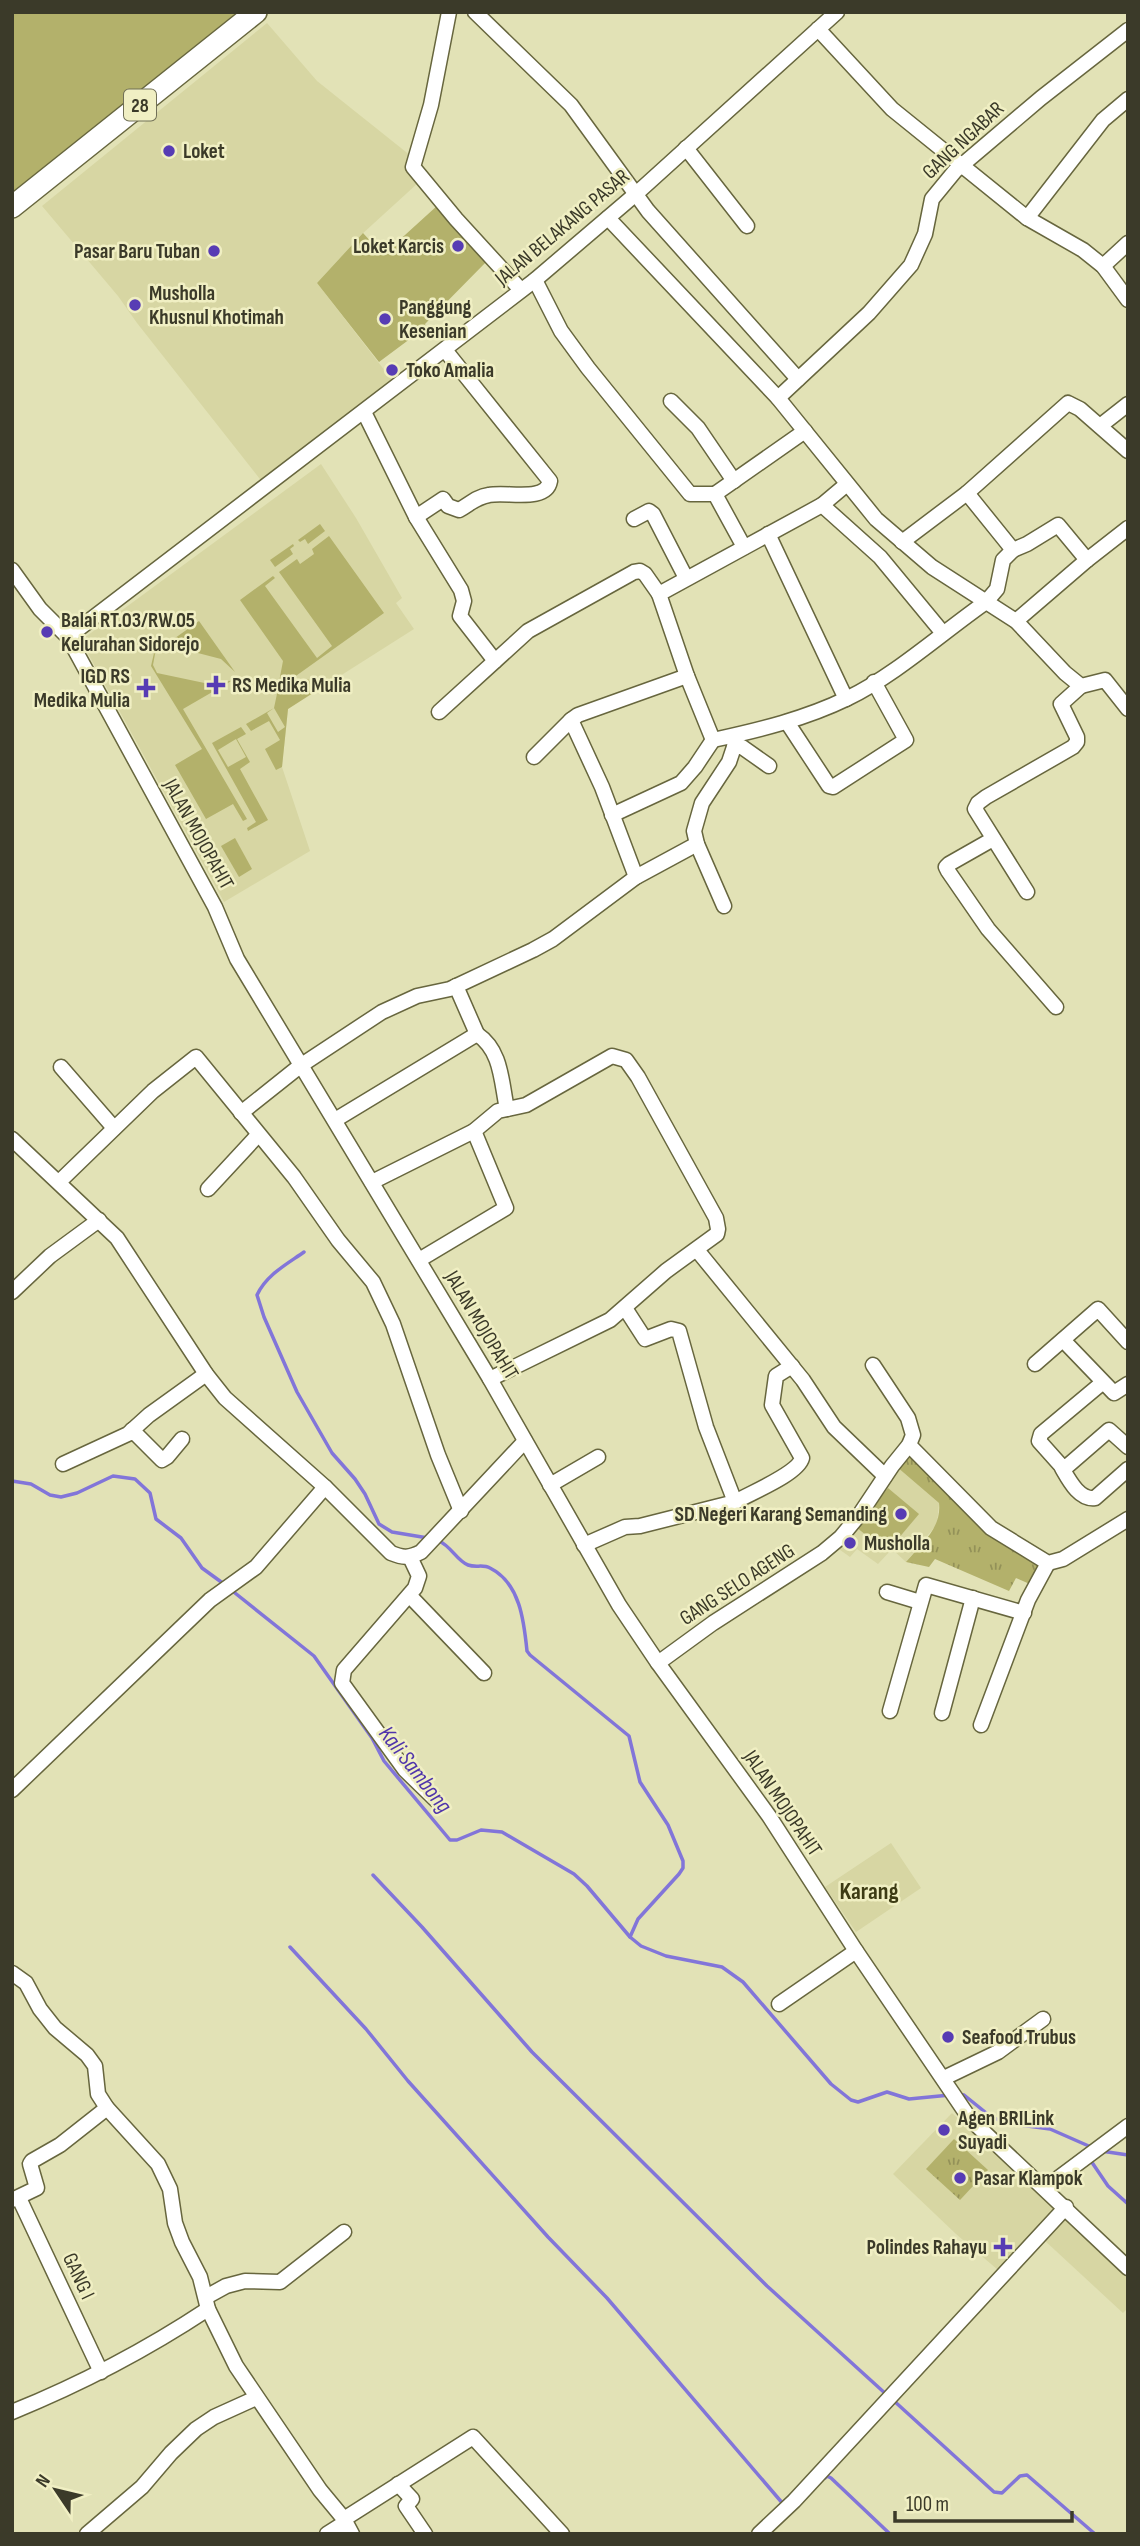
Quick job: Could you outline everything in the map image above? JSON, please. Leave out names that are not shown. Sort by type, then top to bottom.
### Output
[{"type":"highway","name":"28","points":[[12,207],[256,12]]},
{"type":"street","points":[[449,12],[431,106],[413,167],[521,290]]},
{"type":"street","points":[[475,12],[571,105],[648,211],[798,379]]},
{"type":"street","name":"JALAN BELAKANG PASAR","points":[[68,637],[535,280],[637,193],[836,12]]},
{"type":"street","points":[[818,29],[892,108],[1027,218],[1083,250],[1103,266],[1128,300]]},
{"type":"street","name":"GANG NGABAR","points":[[778,398],[869,313],[911,265],[925,234],[932,199],[940,186],[1041,98],[1128,30]]},
{"type":"street","points":[[1027,218],[1097,128],[1128,99]]},
{"type":"street","points":[[686,148],[747,226]]},
{"type":"street","points":[[608,218],[778,398],[876,519],[939,572],[1016,621],[1065,673],[1081,686]]},
{"type":"street","points":[[1103,266],[1128,243]]},
{"type":"street","points":[[535,280],[561,331],[690,494],[715,494],[805,431]]},
{"type":"street","points":[[416,517],[443,499],[448,506],[459,510],[475,498],[492,494],[534,494],[547,490],[550,486],[550,481],[445,350]]},
{"type":"street","points":[[671,401],[698,428],[734,481]]},
{"type":"street","points":[[1100,426],[1128,404]]},
{"type":"street","points":[[902,542],[967,493],[1065,405],[1074,405],[1128,451]]},
{"type":"street","points":[[364,412],[416,517],[461,590],[464,601],[460,616],[495,661]]},
{"type":"street","points":[[659,594],[822,505],[847,484]]},
{"type":"street","points":[[967,493],[1013,550]]},
{"type":"street","points":[[715,494],[744,547]]},
{"type":"street","points":[[822,505],[880,557],[942,632]]},
{"type":"street","points":[[634,519],[649,511],[653,513],[687,578]]},
{"type":"street","points":[[713,740],[736,741],[846,699],[874,682],[986,602],[997,589],[1003,560],[1013,550],[1058,525],[1087,560]]},
{"type":"street","points":[[1016,621],[1128,528]]},
{"type":"street","points":[[768,534],[846,699]]},
{"type":"street","name":"JALAN MOJOPAHIT","points":[[12,570],[40,609],[68,637],[215,907],[237,959],[490,1379],[619,1605],[769,1816],[856,1951],[946,2080],[957,2101],[974,2123],[1045,2188]]},
{"type":"street","points":[[439,712],[538,624],[640,571],[659,594],[687,676],[713,740]]},
{"type":"street","points":[[534,757],[578,715],[687,676]]},
{"type":"street","points":[[1027,892],[977,815],[975,809],[978,803],[1073,747],[1077,737],[1061,705],[1081,686],[1105,680],[1128,709]]},
{"type":"street","points":[[787,722],[829,786],[833,787],[906,740],[874,682]]},
{"type":"street","points":[[571,720],[602,786],[636,877]]},
{"type":"street","points":[[612,815],[681,783],[713,740]]},
{"type":"street","points":[[736,741],[769,766]]},
{"type":"street","points":[[724,906],[696,844],[694,831],[702,803],[729,762],[736,741]]},
{"type":"street","points":[[993,839],[949,864],[947,871],[988,929],[1056,1007]]},
{"type":"street","points":[[241,1113],[300,1066],[382,1012],[417,996],[456,986],[553,939],[636,877],[696,844]]},
{"type":"street","points":[[456,986],[477,1034],[487,1041],[494,1051],[507,1109]]},
{"type":"street","points":[[335,1120],[477,1034]]},
{"type":"street","points":[[372,1182],[474,1131],[498,1111],[526,1105],[612,1056],[626,1060],[716,1218],[717,1234],[666,1271],[610,1320],[490,1379]]},
{"type":"street","points":[[59,1182],[153,1091],[196,1057],[294,1177],[338,1240],[366,1272],[384,1303],[448,1483],[461,1511]]},
{"type":"street","points":[[61,1067],[114,1128]]},
{"type":"street","points":[[419,1260],[506,1208],[474,1131]]},
{"type":"street","points":[[208,1189],[258,1135]]},
{"type":"street","points":[[12,1139],[99,1220],[127,1253],[206,1374],[225,1398],[326,1487],[391,1553],[400,1557],[415,1555],[461,1511],[526,1441]]},
{"type":"street","points":[[12,1292],[50,1256],[99,1220]]},
{"type":"street","points":[[696,1250],[792,1366],[834,1427],[885,1476]]},
{"type":"street","points":[[625,1308],[645,1339],[671,1329],[679,1331],[706,1427],[735,1502]]},
{"type":"street","points":[[1035,1364],[1098,1309],[1128,1342]]},
{"type":"street","points":[[1063,1340],[1114,1394],[1128,1384]]},
{"type":"street","points":[[873,1365],[912,1426],[913,1435],[909,1445],[990,1528],[1048,1563],[1056,1563],[1128,1519]]},
{"type":"street","points":[[584,1545],[625,1527],[640,1526],[735,1502],[792,1471],[801,1463],[802,1458],[772,1405],[776,1376],[792,1366]]},
{"type":"street","points":[[63,1464],[117,1440],[206,1374]]},
{"type":"street","points":[[1102,1383],[1039,1436],[1039,1441],[1070,1482],[1089,1499],[1095,1498],[1128,1469]]},
{"type":"street","points":[[132,1430],[162,1460],[182,1439]]},
{"type":"street","points":[[1062,1468],[1068,1468],[1109,1430],[1128,1447]]},
{"type":"street","name":"GANG SELO AGENG","points":[[658,1663],[834,1543],[860,1514],[909,1445]]},
{"type":"street","points":[[550,1485],[598,1457]]},
{"type":"street","points":[[12,1790],[218,1593],[256,1567],[326,1487]]},
{"type":"street","points":[[415,1555],[419,1576],[410,1596],[344,1670],[342,1683],[405,1770],[437,1801]]},
{"type":"street","points":[[981,1725],[1031,1594],[1048,1563]]},
{"type":"street","points":[[890,1711],[925,1587],[929,1585],[1024,1613]]},
{"type":"street","points":[[887,1592],[920,1602]]},
{"type":"street","points":[[410,1596],[484,1673]]},
{"type":"street","points":[[942,1713],[973,1598]]},
{"type":"street","points":[[779,2004],[856,1951]]},
{"type":"street","points":[[12,1973],[26,1983],[40,2009],[55,2028],[87,2055],[95,2066],[98,2094],[107,2108],[158,2164],[170,2189],[175,2223],[182,2242],[200,2277],[207,2303],[236,2366],[320,2490],[347,2525]]},
{"type":"street","points":[[946,2080],[998,2052],[1043,2019]]},
{"type":"street","points":[[15,2199],[37,2188],[32,2161],[60,2145],[107,2108]]},
{"type":"street","points":[[1128,2126],[1045,2188],[1128,2268]]},
{"type":"street","name":"GANG I","points":[[15,2199],[100,2372]]},
{"type":"street","points":[[759,2534],[789,2506],[1066,2207]]},
{"type":"street","points":[[12,2412],[67,2390],[131,2357],[207,2303],[226,2286],[245,2281],[280,2282],[344,2232]]},
{"type":"street","points":[[87,2534],[142,2487],[196,2429],[214,2417],[256,2398]]},
{"type":"street","points":[[327,2534],[347,2525],[398,2484],[471,2437],[474,2437],[562,2534]]},
{"type":"street","points":[[398,2484],[412,2499],[406,2506],[425,2534]]},
{"type":"shaded area","name":"Pasar Baru Tuban","points":[[267,23],[317,81],[411,156],[418,183],[361,235],[317,283],[392,380],[263,483],[118,296],[42,206]]},
{"type":"shaded area","name":"RS Medika Mulia","points":[[321,464],[402,598],[396,603],[414,629],[288,709],[282,767],[310,851],[224,902],[86,650],[84,638]]},
{"type":"shaded area","name":"SD Negeri Karang Semanding","points":[[897,1467],[939,1503],[937,1524],[906,1562],[892,1549],[878,1564],[857,1549],[850,1557],[836,1547]]},
{"type":"shaded area","points":[[891,1843],[921,1888],[856,1932],[825,1887]]},
{"type":"shaded area","name":"Pasar Klampok","points":[[952,2113],[1055,2207],[998,2270],[893,2174]]},
{"type":"shaded area","points":[[1065,2216],[1128,2277],[1128,2308],[1123,2313],[1043,2239]]},
{"type":"green space","points":[[12,12],[238,12],[12,195]]},
{"type":"green space","points":[[438,205],[488,260],[425,324],[426,327],[379,362],[317,283],[363,233],[383,255]]},
{"type":"green space","points":[[320,524],[325,531],[308,544],[305,539],[300,542],[298,540]]},
{"type":"green space","points":[[329,536],[384,613],[286,683],[279,682],[283,661],[240,600],[273,576],[275,578],[265,586],[317,658],[332,646],[279,572],[297,559],[300,564],[314,554],[312,549]]},
{"type":"green space","points":[[293,544],[290,549],[293,554],[275,567],[270,560]]},
{"type":"green space","points":[[199,621],[235,672],[221,659],[167,645],[155,654],[153,665],[157,673],[214,685],[233,680],[183,709],[247,819],[243,821],[233,804],[206,819],[175,765],[202,749],[151,666],[154,653]]},
{"type":"green space","points":[[308,679],[316,691],[288,709],[282,767],[276,770],[265,749],[280,740],[269,721],[251,731],[246,724],[274,708],[278,689],[290,691]],"holes":[[[274,708],[285,727],[278,732],[267,713]]]},
{"type":"green space","points":[[241,727],[246,734],[237,739],[250,762],[240,769],[268,820],[248,831],[247,828],[256,822],[212,743]],"holes":[[[236,739],[246,757],[228,767],[218,750]]]},
{"type":"green space","points":[[235,838],[252,869],[239,877],[221,846]]},
{"type":"green space","points":[[908,1455],[1040,1567],[1032,1585],[1016,1578],[1009,1591],[935,1559],[929,1567],[906,1562],[934,1528],[939,1512],[939,1503],[897,1467]]},
{"type":"green space","points":[[888,1488],[919,1514],[887,1552],[856,1527]]},
{"type":"green space","points":[[954,2139],[988,2170],[960,2200],[926,2169]]},
{"type":"waterway","points":[[304,1252],[278,1270],[261,1288],[257,1295],[264,1317],[297,1392],[332,1453],[365,1494],[379,1524],[392,1532],[428,1538]]},
{"type":"waterway","name":"Kali Sambong","points":[[12,1481],[31,1484],[50,1495],[61,1497],[77,1493],[113,1476],[135,1479],[150,1493],[156,1519],[181,1538],[202,1568],[224,1584]]},
{"type":"waterway","points":[[439,1541],[464,1563],[487,1567],[508,1583],[519,1604],[530,1655],[629,1736],[640,1782],[668,1825],[683,1861],[679,1874],[638,1919],[630,1937]]},
{"type":"waterway","name":"Kali Sambong","points":[[230,1589],[314,1656],[372,1738],[384,1761],[450,1840],[457,1840],[481,1830],[502,1832],[574,1874],[641,1946],[666,1956],[722,1967],[743,1982],[831,2084],[851,2100],[858,2102],[887,2092],[909,2099],[950,2095]]},
{"type":"waterway","points":[[373,1875],[532,2052],[767,2286],[887,2395]]},
{"type":"waterway","points":[[290,1947],[366,2029],[408,2081],[548,2237],[607,2298],[784,2505]]},
{"type":"waterway","name":"Kali Sambong","points":[[958,2094],[964,2095],[990,2116],[1005,2123],[1050,2129],[1091,2147]]},
{"type":"waterway","name":"Kali Sambong","points":[[1101,2151],[1128,2155]]},
{"type":"waterway","points":[[1089,2158],[1108,2186],[1128,2204]]},
{"type":"waterway","points":[[893,2400],[994,2492],[1002,2493],[1020,2476],[1027,2475],[1095,2534]]},
{"type":"waterway","points":[[825,2478],[831,2478],[890,2534]]},
{"type":"place","name":"Loket","points":[[169,151]]},
{"type":"place","name":"Loket Karcis","points":[[458,246]]},
{"type":"place","name":"Pasar Baru Tuban","points":[[214,251]]},
{"type":"place","name":"Musholla Khusnul Khotimah","points":[[135,305]]},
{"type":"place","name":"Panggung Kesenian","points":[[385,319]]},
{"type":"place","name":"Toko Amalia","points":[[392,370]]},
{"type":"place","name":"Balai RT.03/RW.05 Kelurahan Sidorejo","points":[[47,632]]},
{"type":"place","name":"RS Medika Mulia","points":[[216,685]]},
{"type":"place","name":"IGD RS Medika Mulia","points":[[146,688]]},
{"type":"place","name":"SD Negeri Karang Semanding","points":[[901,1514]]},
{"type":"place","name":"Musholla","points":[[850,1543]]},
{"type":"place","name":"Seafood Trubus","points":[[948,2037]]},
{"type":"place","name":"Agen BRILink Suyadi","points":[[944,2130]]},
{"type":"place","name":"Pasar Klampok","points":[[960,2178]]},
{"type":"place","name":"Polindes Rahayu","points":[[1003,2247]]},
{"type":"district","name":"Karang","points":[[869,1891]]}]
